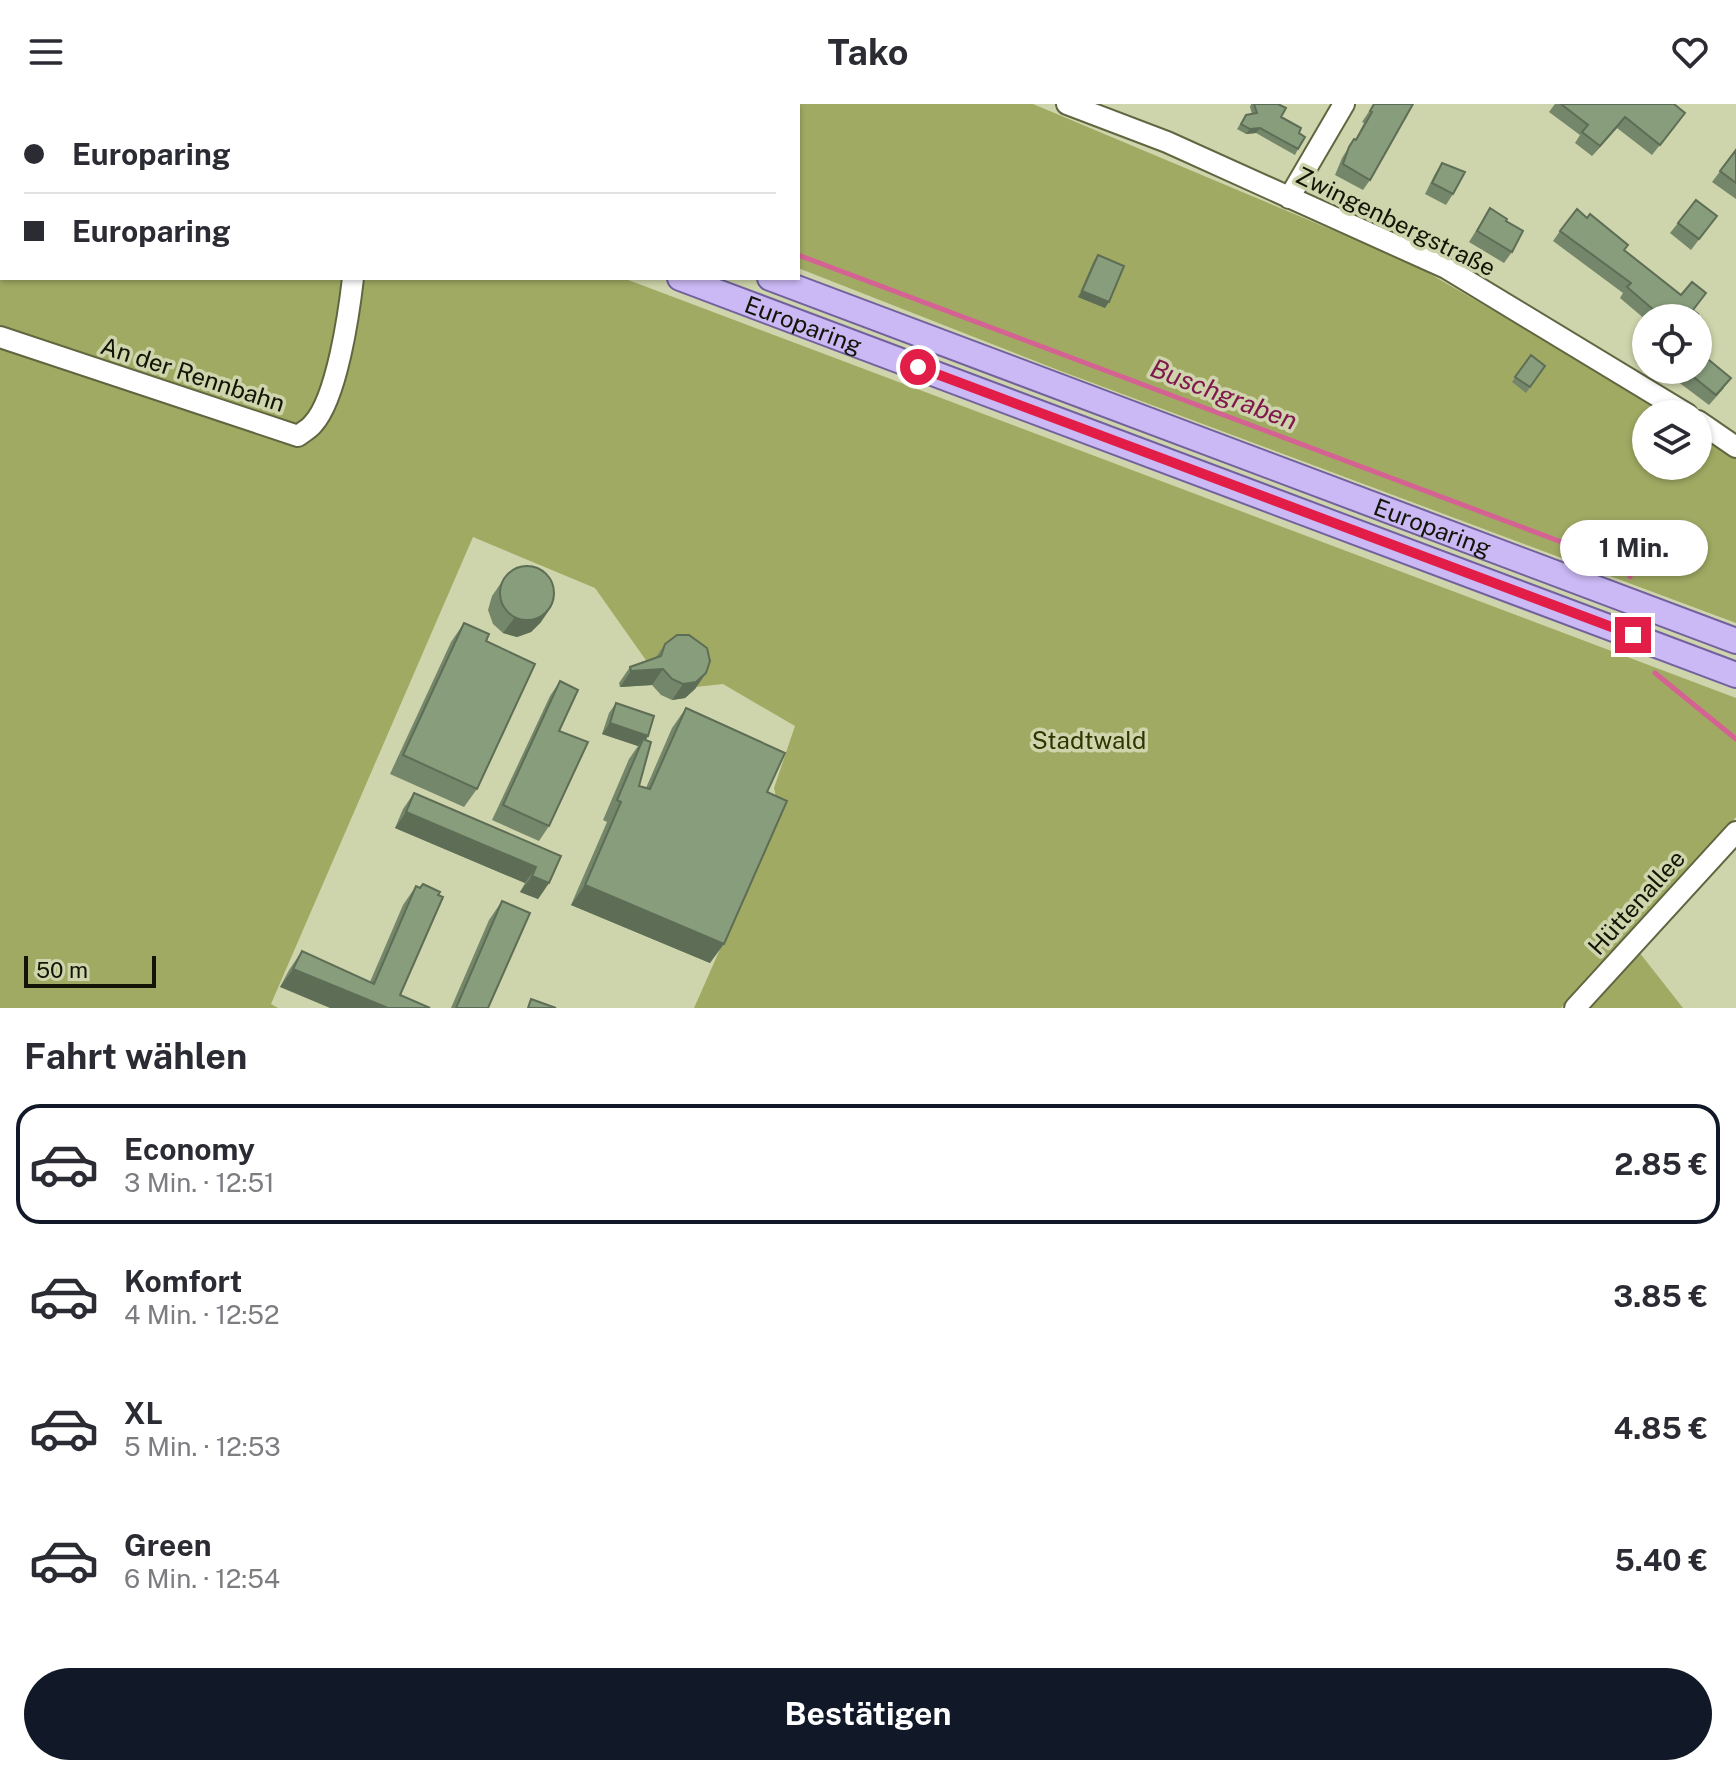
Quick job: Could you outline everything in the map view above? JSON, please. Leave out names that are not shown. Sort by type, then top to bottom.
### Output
[{"type":"main road","name":"Europaring","points":[[685,280],[1736,675]]},
{"type":"main road","name":"Europaring","points":[[775,280],[1736,641]]},
{"type":"street","name":"Zwingenbergstraße","points":[[1067,104],[1167,142],[1446,268],[1664,400]]},
{"type":"street","points":[[1289,198],[1344,104]]},
{"type":"street","name":"An der Rennbahn","points":[[0,337],[298,436],[314,423],[332,384],[345,337],[353,280]]},
{"type":"street","points":[[1712,431],[1736,447]]},
{"type":"street","name":"Hüttenallee","points":[[1575,1008],[1736,832]]},
{"type":"green space","points":[[800,104],[1033,104],[1411,263],[1649,400],[1632,400],[1632,480],[1712,480],[1712,439],[1736,455],[1736,623],[1058,370],[800,269]]},
{"type":"green space","name":"Stadtwald","points":[[0,280],[628,280],[1736,698],[1736,817],[1561,1008],[694,1008],[780,814],[774,788],[795,726],[723,684],[667,690],[595,588],[473,537],[271,1004],[278,1008],[0,1008]]},
{"type":"green space","points":[[1639,952],[1683,1008],[1587,1008]]},
{"type":"building","points":[[1254,104],[1278,104],[1286,108],[1281,117],[1301,128],[1299,133],[1305,137],[1298,149],[1260,128],[1250,129],[1241,124],[1246,115],[1257,113]]},
{"type":"building","points":[[1374,104],[1413,104],[1370,180],[1343,164],[1349,147],[1356,140]]},
{"type":"building","points":[[1561,104],[1674,104],[1685,113],[1660,145],[1625,117],[1600,146],[1582,132],[1588,125]]},
{"type":"building","points":[[1736,150],[1736,183],[1720,171]]},
{"type":"building","points":[[1442,163],[1465,172],[1453,194],[1432,183]]},
{"type":"building","points":[[1696,200],[1717,216],[1699,239],[1678,223]]},
{"type":"building","points":[[1490,208],[1523,231],[1512,252],[1477,231]]},
{"type":"building","points":[[1577,209],[1587,218],[1590,214],[1628,245],[1624,250],[1681,295],[1692,282],[1706,293],[1698,304],[1647,304],[1627,287],[1631,283],[1560,231]]},
{"type":"building","points":[[1098,255],[1124,266],[1109,302],[1082,291]]},
{"type":"building","points":[[1531,355],[1545,366],[1530,387],[1515,377]]},
{"type":"building","points":[[1712,362],[1731,378],[1716,395],[1702,384],[1712,384]]},
{"type":"building","points":[[527,566],[546,574],[554,593],[546,612],[527,620],[508,612],[500,593],[508,574]]},
{"type":"building","points":[[464,623],[489,634],[486,641],[535,664],[477,789],[403,755]]},
{"type":"building","points":[[677,635],[689,635],[707,648],[710,661],[706,673],[696,682],[683,684],[672,679],[663,669],[631,671],[630,667],[661,656],[665,644]]},
{"type":"building","points":[[560,681],[578,690],[559,731],[588,742],[549,826],[503,805]]},
{"type":"building","points":[[616,703],[654,716],[648,736],[610,723]]},
{"type":"building","points":[[686,708],[785,753],[767,792],[787,801],[724,944],[585,885],[621,802],[617,800],[643,739],[651,742],[639,786],[650,789]]},
{"type":"building","points":[[414,793],[561,856],[549,883],[532,876],[536,867],[406,812]]},
{"type":"building","points":[[423,884],[440,892],[438,895],[443,897],[400,995],[430,1008],[388,1008],[293,969],[302,951],[374,984],[416,886],[420,888]]},
{"type":"building","points":[[502,901],[530,913],[488,1008],[456,1008]]},
{"type":"building","points":[[531,999],[556,1008],[528,1008]]},
{"type":"waterway","name":"Buschgraben","points":[[800,256],[1620,564],[1629,568],[1630,577]]},
{"type":"waterway","name":"Buschgraben","points":[[1655,673],[1736,739]]},
{"type":"route","points":[[918,367],[1633,635]]}]
